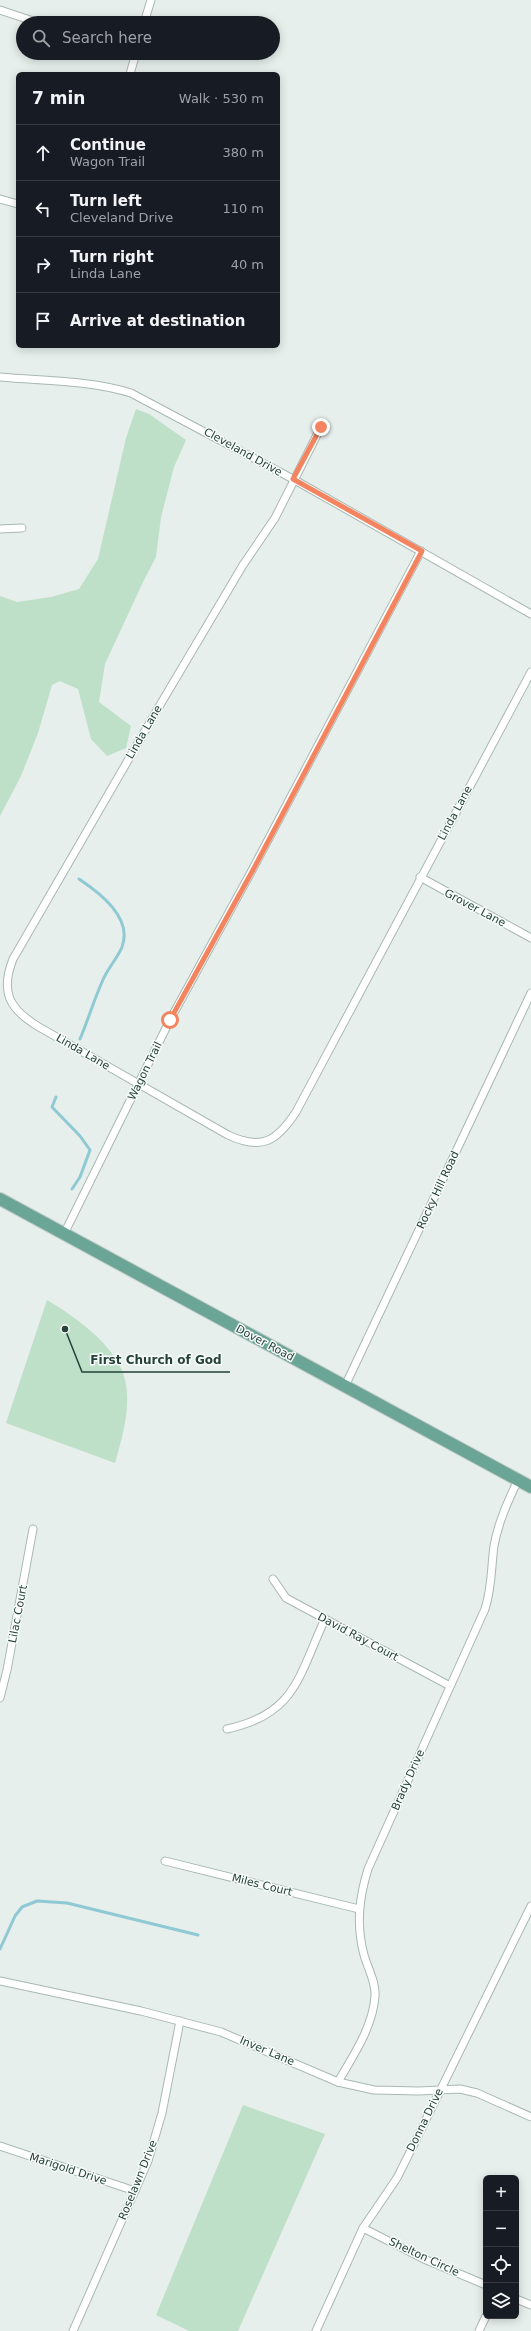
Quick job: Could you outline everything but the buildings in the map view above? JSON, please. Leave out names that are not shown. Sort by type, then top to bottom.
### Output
[{"type":"main road","name":"Dover Road","points":[[0,1199],[531,1487]]},
{"type":"street","points":[[146,16],[151,0]]},
{"type":"street","points":[[0,10],[18,16]]},
{"type":"street","points":[[130,72],[132,60]]},
{"type":"street","points":[[0,200],[16,204]]},
{"type":"street","name":"Cleveland Drive","points":[[0,377],[118,388],[131,393],[293,479],[531,614]]},
{"type":"street","name":"Linda Lane","points":[[321,427],[293,479],[275,518],[243,565],[16,953],[7,976],[6,991],[8,997],[30,1022],[233,1137],[252,1143],[260,1143],[278,1135],[296,1112],[420,877],[531,672]]},
{"type":"street","points":[[0,528],[22,528]]},
{"type":"street","name":"Wagon Trail","points":[[64,1234],[170,1020],[253,870],[422,551]]},
{"type":"street","name":"Grover Lane","points":[[420,877],[531,938]]},
{"type":"street","name":"Rocky Hill Road","points":[[345,1386],[531,993]]},
{"type":"street","name":"Brady Drive","points":[[338,2082],[373,2014],[375,1995],[372,1977],[362,1947],[359,1908],[368,1868],[487,1604],[491,1588],[497,1534],[518,1480]]},
{"type":"street","name":"Lilac Court","points":[[0,1698],[7,1670],[33,1529]]},
{"type":"street","name":"David Ray Court","points":[[273,1579],[286,1598],[450,1686]]},
{"type":"street","points":[[227,1729],[261,1718],[282,1704],[294,1686],[324,1619]]},
{"type":"street","name":"Miles Court","points":[[165,1861],[359,1908]]},
{"type":"street","name":"Donna Drive","points":[[316,2331],[363,2228],[396,2178],[531,1906]]},
{"type":"street","name":"Inver Lane","points":[[0,1981],[180,2021],[244,2040],[338,2082],[374,2090],[460,2089],[476,2093],[531,2117]]},
{"type":"street","name":"Roselawn Drive","points":[[73,2331],[148,2162],[157,2131],[180,2021]]},
{"type":"street","name":"Marigold Drive","points":[[0,2146],[135,2191]]},
{"type":"street","name":"Shelton Circle","points":[[363,2228],[424,2259],[483,2285]]},
{"type":"street","points":[[519,2300],[531,2305]]},
{"type":"street","points":[[479,2331],[485,2319]]},
{"type":"green space","points":[[136,409],[149,414],[186,440],[174,467],[161,517],[156,557],[105,664],[99,702],[131,726],[126,748],[107,756],[91,739],[78,689],[60,681],[52,685],[38,733],[21,776],[0,816],[0,596],[17,602],[51,597],[79,589],[98,559],[126,438]]},
{"type":"green space","points":[[47,1300],[91,1331],[111,1351],[123,1373],[126,1384],[127,1407],[124,1430],[115,1463],[6,1423]]},
{"type":"green space","points":[[243,2105],[325,2134],[238,2331],[189,2331],[156,2315]]},
{"type":"waterway","points":[[79,879],[96,891],[112,907],[119,916],[123,926],[124,936],[122,947],[102,982],[80,1039]]},
{"type":"waterway","points":[[56,1097],[52,1107],[80,1136],[90,1150],[80,1177],[72,1189]]},
{"type":"waterway","points":[[0,1949],[15,1916],[22,1907],[37,1901],[67,1903],[198,1935]]},
{"type":"place","name":"First Church of God","points":[[65,1329]]},
{"type":"route","points":[[170,1020],[253,870],[422,551],[293,479],[321,427]]}]
